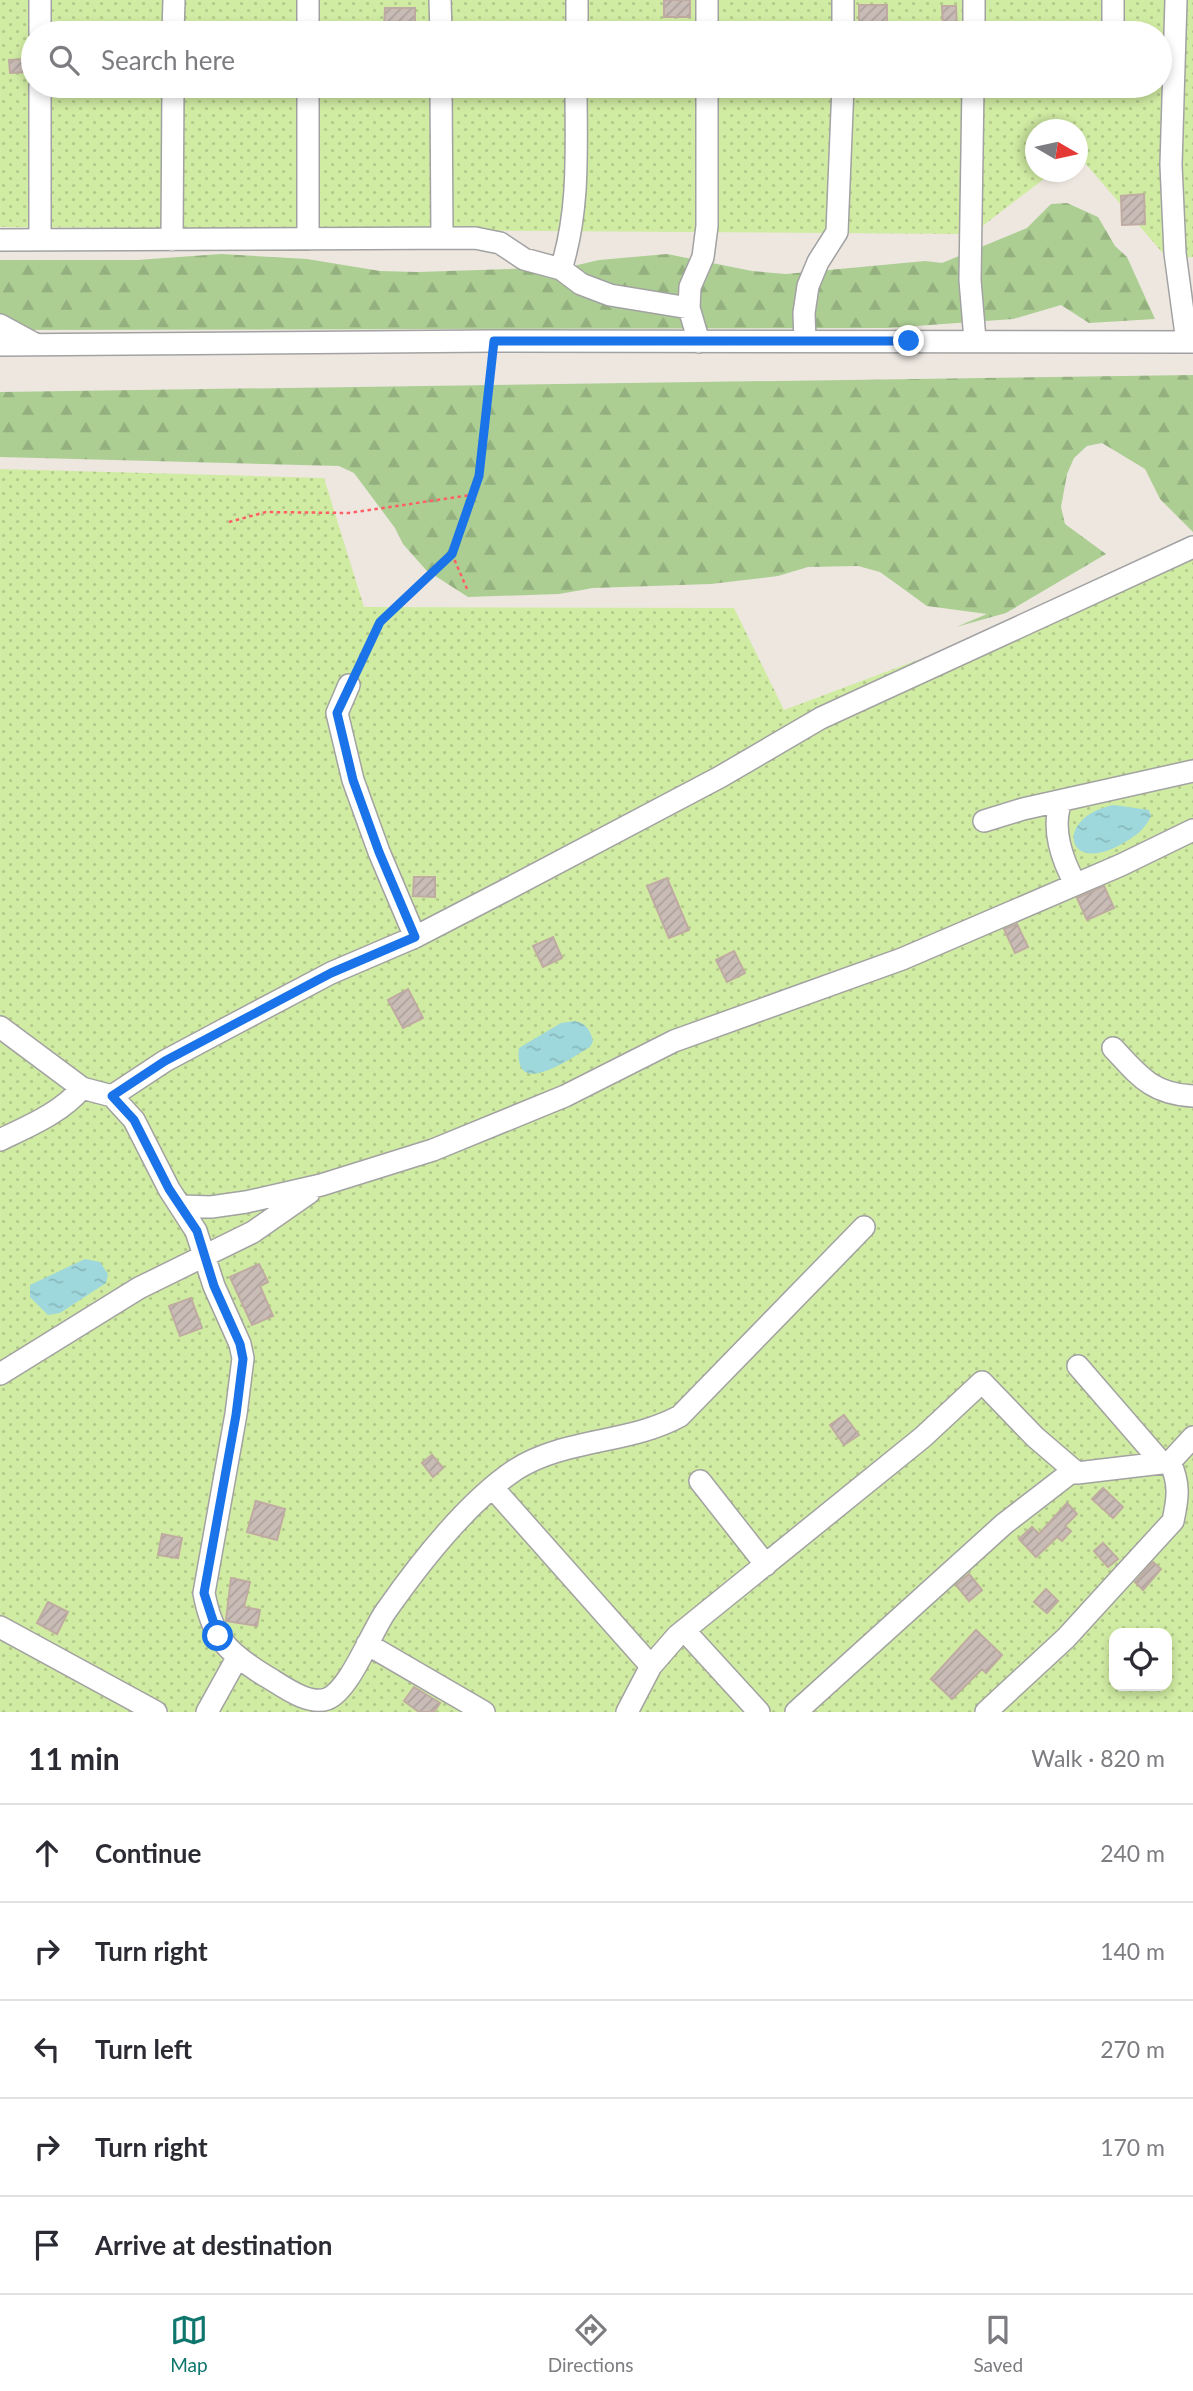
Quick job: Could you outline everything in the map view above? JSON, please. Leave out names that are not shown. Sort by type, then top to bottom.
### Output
[{"type":"street","points":[[40,0],[40,21]]},
{"type":"street","points":[[173,21],[174,0]]},
{"type":"street","points":[[308,0],[308,21]]},
{"type":"street","points":[[440,0],[441,21]]},
{"type":"street","points":[[577,0],[577,21]]},
{"type":"street","points":[[706,0],[707,21]]},
{"type":"street","points":[[843,0],[843,21]]},
{"type":"street","points":[[974,0],[974,21]]},
{"type":"street","points":[[1113,0],[1113,21]]},
{"type":"street","points":[[0,345],[494,341],[1190,342],[1175,253],[1179,110],[1175,0]]},
{"type":"street","points":[[40,98],[40,240]]},
{"type":"street","points":[[172,240],[173,98]]},
{"type":"street","points":[[308,98],[308,239]]},
{"type":"street","points":[[441,98],[442,238]]},
{"type":"street","points":[[561,269],[575,202],[576,98]]},
{"type":"street","points":[[699,342],[689,308],[691,286],[703,257],[707,226],[707,98]]},
{"type":"street","points":[[805,341],[804,313],[808,286],[818,262],[837,232],[843,98]]},
{"type":"street","points":[[973,98],[970,280],[975,340]]},
{"type":"street","points":[[0,240],[475,238],[500,243],[524,259],[561,269],[582,284],[610,295],[689,308]]},
{"type":"street","points":[[0,325],[36,345]]},
{"type":"street","points":[[112,1096],[165,1061],[331,973],[415,937],[720,777],[821,718],[1193,547]]},
{"type":"street","points":[[349,685],[337,713],[353,780],[379,852],[415,937]]},
{"type":"street","points":[[984,821],[1023,809],[1193,771]]},
{"type":"street","points":[[1060,802],[1056,813],[1058,838],[1066,868],[1075,883]]},
{"type":"street","points":[[181,1206],[223,1206],[321,1185],[433,1150],[565,1096],[674,1041],[902,959],[1075,883],[1121,866],[1193,830]]},
{"type":"street","points":[[0,1027],[82,1088],[112,1096],[134,1120],[197,1231],[205,1258],[240,1344],[243,1359],[236,1415],[204,1593],[218,1636],[237,1658],[296,1693],[315,1700],[327,1699],[340,1689],[385,1613],[438,1544],[493,1488],[516,1470],[555,1451],[656,1429],[681,1416],[864,1227]]},
{"type":"street","points":[[1112,1048],[1144,1080],[1162,1093],[1193,1096]]},
{"type":"street","points":[[0,1140],[50,1115],[72,1101],[82,1088]]},
{"type":"street","points":[[0,1374],[139,1288],[205,1258],[253,1232],[321,1185]]},
{"type":"street","points":[[986,1712],[1066,1637],[1173,1521],[1179,1496],[1178,1478],[1078,1366]]},
{"type":"street","points":[[627,1712],[651,1666],[684,1630],[923,1437],[982,1382],[1035,1437],[1077,1473],[1166,1462],[1193,1437]]},
{"type":"street","points":[[796,1712],[1004,1524],[1074,1470]]},
{"type":"street","points":[[700,1481],[766,1565]]},
{"type":"street","points":[[493,1488],[651,1666]]},
{"type":"street","points":[[0,1627],[156,1712]]},
{"type":"street","points":[[684,1630],[759,1712]]},
{"type":"street","points":[[367,1644],[484,1712]]},
{"type":"street","points":[[207,1712],[237,1658]]},
{"type":"path","points":[[349,685],[380,622],[452,554],[479,476],[494,341]]},
{"type":"path","points":[[229,522],[266,512],[349,513],[471,495]]},
{"type":"path","points":[[452,554],[467,589]]},
{"type":"green space","points":[[0,0],[1193,0],[1193,257],[1167,258],[1088,167],[1088,119],[1025,119],[1025,182],[1040,182],[972,234],[0,227]]},
{"type":"green space","points":[[1067,203],[1098,217],[1115,246],[1127,257],[1155,319],[1089,323],[1061,305],[1013,319],[888,328],[0,330],[0,260],[137,260],[221,254],[307,259],[380,271],[418,272],[569,267],[599,260],[667,254],[752,271],[786,274],[925,261],[942,263],[1027,228],[1051,204]]},
{"type":"green space","points":[[1193,375],[1193,532],[1160,499],[1145,469],[1102,443],[1087,446],[1074,458],[1067,474],[1061,507],[1065,524],[1106,554],[1006,613],[956,627],[987,614],[927,606],[880,572],[858,566],[808,567],[778,576],[711,584],[593,588],[559,594],[468,597],[426,570],[403,544],[395,528],[354,473],[339,466],[0,457],[0,392]]},
{"type":"green space","points":[[0,469],[324,478],[364,607],[734,608],[784,710],[1193,557],[1193,1712],[0,1712]]},
{"type":"water","points":[[1114,805],[1149,810],[1151,816],[1138,833],[1120,845],[1101,852],[1087,853],[1078,848],[1074,840],[1075,830],[1082,820],[1095,811]]},
{"type":"water","points":[[575,1021],[589,1031],[593,1041],[590,1047],[545,1071],[534,1074],[525,1072],[520,1064],[519,1048],[561,1023]]},
{"type":"water","points":[[85,1259],[100,1262],[108,1274],[106,1283],[60,1313],[48,1315],[30,1297],[30,1285]]},
{"type":"building","points":[[664,0],[690,0],[690,17],[664,17]]},
{"type":"building","points":[[859,5],[887,5],[887,21],[859,21]]},
{"type":"building","points":[[942,6],[956,6],[957,21],[943,21]]},
{"type":"building","points":[[385,8],[415,8],[415,21],[384,21]]},
{"type":"building","points":[[21,59],[21,72],[10,73],[9,60]]},
{"type":"building","points":[[1144,194],[1145,224],[1122,225],[1121,196]]},
{"type":"building","points":[[414,877],[435,877],[435,897],[413,896]]},
{"type":"building","points":[[667,878],[689,930],[669,938],[647,886]]},
{"type":"building","points":[[1104,886],[1114,908],[1087,920],[1077,898]]},
{"type":"building","points":[[1017,924],[1028,947],[1015,953],[1004,929]]},
{"type":"building","points":[[553,937],[562,958],[543,967],[533,946]]},
{"type":"building","points":[[734,951],[745,973],[727,982],[716,960]]},
{"type":"building","points":[[408,989],[423,1018],[403,1028],[388,1000]]},
{"type":"building","points":[[259,1264],[268,1282],[260,1286],[273,1316],[252,1325],[230,1277]]},
{"type":"building","points":[[191,1298],[202,1328],[180,1336],[169,1306]]},
{"type":"building","points":[[844,1415],[859,1435],[844,1445],[830,1425]]},
{"type":"building","points":[[432,1455],[443,1468],[433,1477],[422,1463]]},
{"type":"building","points":[[1103,1488],[1123,1507],[1113,1518],[1092,1499]]},
{"type":"building","points":[[256,1501],[285,1509],[277,1540],[247,1532]]},
{"type":"building","points":[[1067,1503],[1077,1514],[1065,1526],[1071,1531],[1062,1541],[1057,1537],[1036,1557],[1019,1539],[1032,1527],[1039,1534]]},
{"type":"building","points":[[162,1534],[182,1538],[178,1558],[158,1555]]},
{"type":"building","points":[[1103,1543],[1118,1559],[1108,1567],[1094,1551]]},
{"type":"building","points":[[1153,1562],[1161,1569],[1143,1590],[1135,1582]]},
{"type":"building","points":[[969,1574],[982,1590],[969,1601],[956,1585]]},
{"type":"building","points":[[231,1578],[250,1582],[244,1607],[260,1610],[257,1626],[226,1621]]},
{"type":"building","points":[[1046,1589],[1058,1601],[1047,1613],[1034,1602]]},
{"type":"building","points":[[48,1602],[68,1612],[57,1634],[37,1623]]},
{"type":"building","points":[[976,1630],[1002,1655],[986,1673],[982,1669],[952,1699],[931,1679]]},
{"type":"building","points":[[414,1687],[440,1703],[434,1712],[419,1712],[404,1701]]},
{"type":"route","points":[[218,1636],[207,1610],[204,1593],[236,1415],[243,1359],[240,1344],[214,1286],[197,1231],[169,1189],[134,1120],[112,1096],[165,1061],[331,973],[415,937],[379,852],[353,780],[337,713],[380,622],[452,554],[479,476],[494,341],[909,341]]}]
